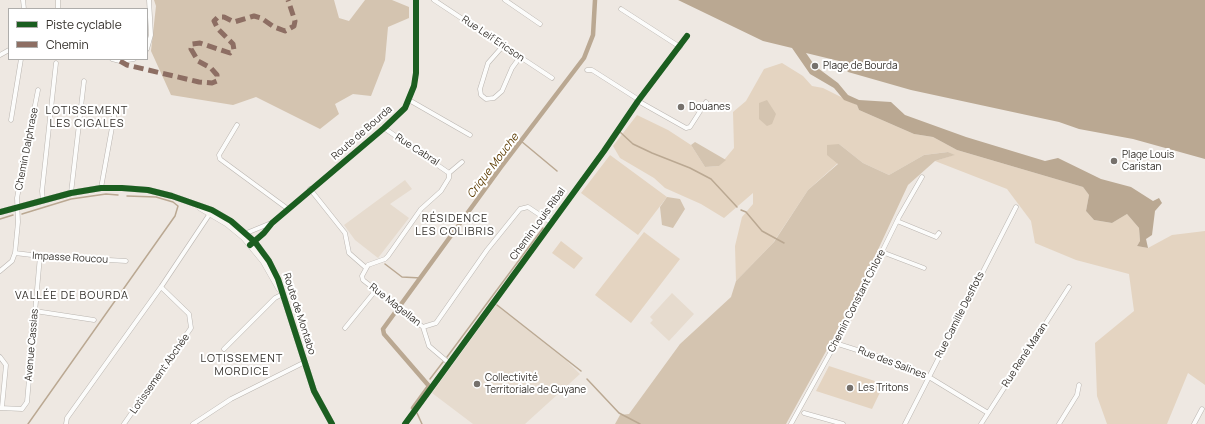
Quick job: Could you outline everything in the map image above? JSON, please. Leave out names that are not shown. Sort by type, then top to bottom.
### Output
[{"type":"main road","name":"Route de Montabo","points":[[0,212],[101,188],[122,188],[148,190],[194,203],[231,221],[269,261],[278,279],[314,391],[332,424]]},
{"type":"street","points":[[148,46],[151,35],[149,0]]},
{"type":"street","name":"Route de Bourda","points":[[252,244],[272,223],[384,128],[405,108],[414,86],[418,60],[414,20],[416,0]]},
{"type":"street","name":"Rue Leif Ericson","points":[[434,0],[552,78]]},
{"type":"street","points":[[505,0],[540,24]]},
{"type":"street","points":[[621,9],[680,47]]},
{"type":"street","name":"Chemin Louis Ribal","points":[[405,424],[638,101],[687,36]]},
{"type":"street","points":[[503,46],[488,63],[480,89],[481,95],[486,99],[494,98],[502,91],[512,68],[520,57]]},
{"type":"street","points":[[11,120],[21,60]]},
{"type":"street","points":[[116,60],[127,60]]},
{"type":"street","points":[[43,201],[42,190],[56,63]]},
{"type":"street","points":[[586,70],[592,70],[636,98],[638,101],[686,128],[690,127],[706,102]]},
{"type":"street","points":[[71,194],[84,82]]},
{"type":"street","name":"Chemin Dalphrase","points":[[15,253],[19,187],[38,90]]},
{"type":"street","points":[[409,100],[470,135]]},
{"type":"street","points":[[101,188],[115,111]]},
{"type":"street","points":[[237,125],[218,155],[220,159],[288,209]]},
{"type":"street","name":"Rue Cabral","points":[[384,128],[449,173]]},
{"type":"street","points":[[310,190],[345,233],[349,253],[366,268],[371,263],[385,259],[388,256],[421,208],[441,191],[449,178],[449,173],[462,162]]},
{"type":"street","name":"Chemin Constant Chlore","points":[[791,424],[850,319],[897,221],[922,177]]},
{"type":"street","points":[[423,327],[436,323],[487,250],[520,209],[528,207],[552,222]]},
{"type":"street","name":"Rue Camille Desflots","points":[[905,424],[1016,207]]},
{"type":"street","points":[[66,424],[67,418],[161,287],[211,212]]},
{"type":"street","points":[[897,221],[936,237],[939,233]]},
{"type":"street","name":"Route de Bourda","points":[[245,236],[272,223]]},
{"type":"street","points":[[882,252],[924,268]]},
{"type":"street","points":[[0,271],[12,261],[15,253]]},
{"type":"street","name":"Impasse Roucou","points":[[15,253],[126,261]]},
{"type":"street","name":"Avenue Cassias","points":[[1,408],[22,409],[27,402],[40,256]]},
{"type":"street","name":"Rue Magellan","points":[[366,268],[362,276],[363,280],[423,327],[429,346],[449,363]]},
{"type":"street","name":"Lotissement Abchée","points":[[124,424],[191,328],[189,314],[161,287]]},
{"type":"street","name":"Rue René Maran","points":[[981,424],[1069,287]]},
{"type":"street","points":[[345,328],[376,290]]},
{"type":"street","points":[[224,349],[275,298],[283,294]]},
{"type":"street","points":[[35,311],[94,320]]},
{"type":"street","name":"Rue des Salines","points":[[836,343],[898,363],[929,377],[988,413]]},
{"type":"street","points":[[0,357],[6,365],[1,408]]},
{"type":"street","points":[[193,424],[230,399],[305,362]]},
{"type":"street","points":[[1059,424],[1077,395],[1079,385]]},
{"type":"street","points":[[1194,424],[1202,409]]},
{"type":"street","points":[[804,413],[843,424]]},
{"type":"shaded area","points":[[154,0],[334,0],[339,18],[349,21],[365,0],[392,0],[409,7],[409,18],[388,27],[385,60],[371,96],[353,94],[335,104],[339,114],[320,129],[256,97],[233,105],[171,95],[151,51],[156,6]]},
{"type":"shaded area","points":[[678,0],[1205,0],[1205,159],[1133,139],[1079,129],[1059,122],[911,90],[848,72],[839,61],[806,53],[815,66],[838,83],[848,95],[859,100],[891,102],[905,115],[966,137],[1045,161],[1058,158],[1101,179],[1131,187],[1153,201],[1159,198],[1162,203],[1155,211],[1152,235],[1146,239],[1148,248],[1137,246],[1140,241],[1139,228],[1127,214],[1112,223],[1094,220],[1086,211],[1089,195],[1083,187],[957,150],[933,137],[914,134],[859,110],[857,105],[844,100],[834,88],[810,74],[792,48],[763,41]]},
{"type":"shaded area","points":[[782,63],[803,76],[812,86],[823,88],[857,105],[859,110],[914,134],[933,137],[957,150],[1083,187],[1089,195],[1086,211],[1094,220],[1112,223],[1127,214],[1139,228],[1140,241],[1137,246],[1148,248],[1172,235],[1205,231],[1205,385],[1188,373],[1167,424],[1107,424],[1097,396],[1095,343],[1134,311],[1129,274],[1076,260],[1035,243],[1031,221],[1007,189],[935,161],[954,155],[948,152],[924,155],[889,175],[863,163],[839,144],[838,163],[808,190],[773,243],[736,281],[735,246],[742,217],[753,204],[753,193],[724,218],[701,204],[665,188],[654,178],[620,158],[613,146],[637,115],[668,130],[691,145],[705,167],[719,166],[734,148],[733,112],[746,101],[764,69]]},
{"type":"shaded area","points":[[767,100],[776,114],[772,124],[767,126],[759,119],[759,103]]},
{"type":"shaded area","points":[[695,142],[726,160],[719,166],[705,167],[691,145]]},
{"type":"shaded area","points":[[839,144],[863,163],[889,175],[924,155],[948,152],[955,155],[935,161],[908,185],[857,295],[786,424],[615,424],[620,415],[629,414],[680,344],[731,297],[736,281],[774,242],[808,190],[838,164],[827,155],[827,145]]},
{"type":"shaded area","points":[[610,155],[667,197],[638,235],[581,193]]},
{"type":"shaded area","points":[[405,180],[412,189],[390,204],[409,218],[378,258],[355,240],[344,225]]},
{"type":"shaded area","points":[[667,197],[680,199],[685,209],[673,228],[662,225],[660,207]]},
{"type":"shaded area","points":[[644,232],[680,259],[631,323],[595,295]]},
{"type":"shaded area","points":[[561,241],[583,258],[574,269],[552,253]]},
{"type":"shaded area","points":[[672,293],[694,314],[669,341],[650,323],[653,320],[650,317]]},
{"type":"shaded area","points":[[496,305],[567,361],[580,374],[525,424],[473,424],[432,393]]},
{"type":"shaded area","name":"Les Tritons","points":[[829,366],[884,384],[872,409],[816,391]]},
{"type":"waterway","name":"Crique Mouche","points":[[413,408],[429,386],[384,334],[383,329],[501,167],[584,58],[593,35],[595,0]]},
{"type":"waterway","points":[[620,132],[633,144],[690,168],[711,179],[737,207]]},
{"type":"waterway","points":[[521,141],[557,171]]},
{"type":"waterway","points":[[22,214],[71,199],[106,194],[118,195]]},
{"type":"waterway","points":[[28,424],[175,216],[178,206],[173,202],[156,197],[127,196]]},
{"type":"waterway","points":[[741,210],[746,212],[762,231],[784,243]]},
{"type":"waterway","points":[[0,219],[13,215]]},
{"type":"waterway","points":[[447,357],[543,228]]},
{"type":"waterway","points":[[385,264],[402,277],[421,278]]},
{"type":"waterway","points":[[497,305],[581,371]]},
{"type":"waterway","points":[[430,379],[443,362]]},
{"type":"waterway","points":[[587,379],[619,413],[640,424]]},
{"type":"waterway","name":"Crique Mouche","points":[[417,413],[422,424]]},
{"type":"marked path","points":[[120,61],[127,65],[199,82],[212,83],[217,81],[217,75],[211,68],[198,61],[191,49],[192,44],[200,43],[230,53],[234,50],[233,44],[218,29],[214,21],[218,17],[224,17],[234,22],[254,16],[261,18],[274,27],[285,31],[294,26],[295,21],[288,0]]},
{"type":"cycle path","points":[[250,245],[264,233],[272,223],[384,128],[405,108],[414,86],[416,73],[416,0]]},
{"type":"cycle path","points":[[405,424],[604,151],[638,101],[687,36]]},
{"type":"cycle path","points":[[0,212],[71,193],[101,188],[122,188],[148,190],[172,196],[212,210],[231,221],[255,242],[269,261],[278,279],[314,391],[332,424]]},
{"type":"place","name":"Plage de Bourda","points":[[815,66]]},
{"type":"place","name":"Douanes","points":[[681,107]]},
{"type":"place","name":"Plage Louis Caristan","points":[[1114,161]]},
{"type":"place","name":"Collectivité Territoriale de Guyane","points":[[477,384]]},
{"type":"place","name":"Les Tritons","points":[[850,388]]},
{"type":"district","name":"LOTISSEMENT LES CIGALES","points":[[87,117]]},
{"type":"district","name":"RÉSIDENCE LES COLIBRIS","points":[[455,225]]},
{"type":"district","name":"VALLÉE DE BOURDA","points":[[72,296]]},
{"type":"district","name":"LOTISSEMENT MORDICE","points":[[242,365]]}]
